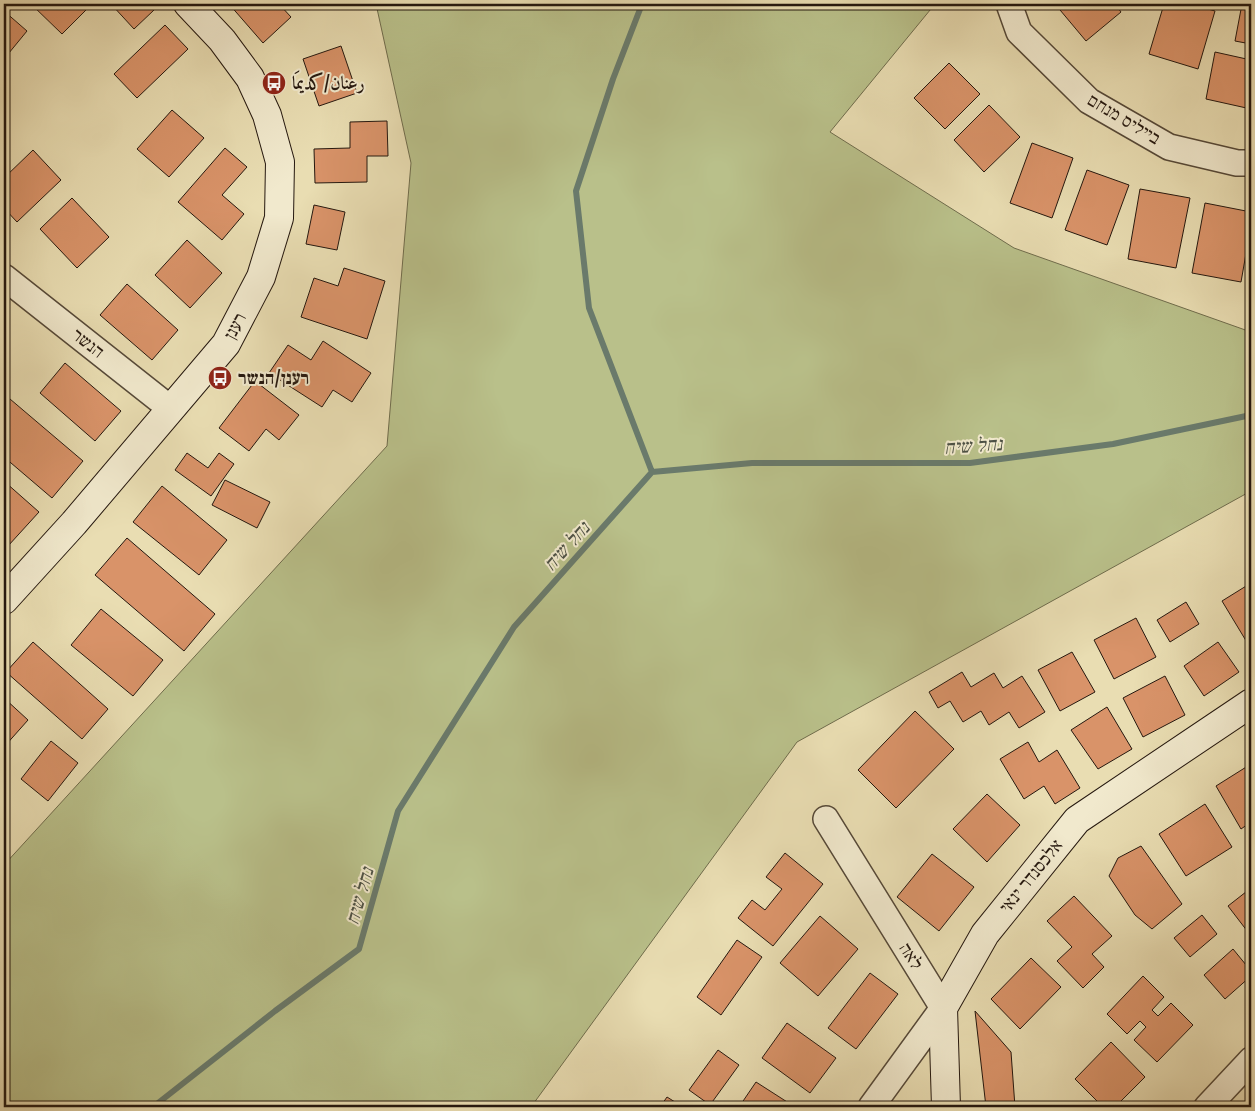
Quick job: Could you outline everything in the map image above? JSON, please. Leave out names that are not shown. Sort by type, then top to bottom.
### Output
[{"type":"street","name":"רענן","points":[[4,600],[74,523],[226,344],[261,277],[279,218],[280,162],[266,115],[250,78],[222,40],[188,4]]},
{"type":"street","name":"בייליס מנחם","points":[[1009,4],[1019,32],[1089,102],[1169,147],[1237,164],[1251,162]]},
{"type":"street","name":"הנשר","points":[[4,276],[171,409]]},
{"type":"street","name":"אלכסנדר ינאי","points":[[871,1107],[943,1008],[985,934],[1077,820],[1251,703]]},
{"type":"street","name":"לאה","points":[[826,818],[943,1008],[946,1107]]},
{"type":"street","points":[[1207,1107],[1251,1060]]},
{"type":"green space","points":[[376,4],[935,4],[830,132],[1014,248],[1251,332],[1251,491],[797,742],[531,1107],[4,1107],[4,865],[387,446],[411,163]]},
{"type":"building","points":[[31,4],[92,4],[62,34]]},
{"type":"building","points":[[111,4],[149,4],[154,10],[134,29]]},
{"type":"building","points":[[229,4],[279,4],[291,17],[263,43]]},
{"type":"building","points":[[1055,4],[1115,4],[1121,12],[1086,41]]},
{"type":"building","points":[[1164,4],[1190,4],[1215,11],[1198,69],[1149,54]]},
{"type":"building","points":[[1242,4],[1251,4],[1251,44],[1235,41]]},
{"type":"building","points":[[4,11],[27,31],[4,59]]},
{"type":"building","points":[[165,25],[188,49],[137,98],[114,74]]},
{"type":"building","points":[[341,46],[357,93],[319,106],[303,59]]},
{"type":"building","points":[[1215,52],[1251,60],[1251,109],[1206,99]]},
{"type":"building","points":[[949,63],[980,94],[945,129],[914,98]]},
{"type":"building","points":[[989,105],[1020,137],[984,172],[954,140]]},
{"type":"building","points":[[172,110],[204,138],[169,177],[137,149]]},
{"type":"building","points":[[387,121],[388,156],[367,156],[367,182],[315,183],[314,149],[350,148],[350,122]]},
{"type":"building","points":[[1032,143],[1073,158],[1052,218],[1010,203]]},
{"type":"building","points":[[225,148],[247,167],[222,195],[244,214],[222,240],[178,202]]},
{"type":"building","points":[[33,150],[61,180],[17,222],[4,208],[4,178]]},
{"type":"building","points":[[1087,170],[1129,185],[1107,245],[1065,230]]},
{"type":"building","points":[[1140,189],[1190,198],[1176,268],[1128,259]]},
{"type":"building","points":[[72,198],[109,237],[77,268],[40,229]]},
{"type":"building","points":[[1205,203],[1251,212],[1251,225],[1241,282],[1192,273]]},
{"type":"building","points":[[314,205],[345,212],[337,250],[306,244]]},
{"type":"building","points":[[187,240],[222,273],[190,308],[155,275]]},
{"type":"building","points":[[344,268],[385,281],[367,339],[301,317],[314,278],[338,286]]},
{"type":"building","points":[[127,284],[178,330],[152,360],[100,315]]},
{"type":"building","points":[[323,341],[371,373],[352,402],[333,390],[322,407],[269,373],[288,345],[311,360]]},
{"type":"building","points":[[65,363],[121,411],[95,441],[40,393]]},
{"type":"building","points":[[255,381],[299,415],[279,440],[266,429],[249,451],[219,428]]},
{"type":"building","points":[[10,399],[83,461],[52,498],[4,457],[4,406]]},
{"type":"building","points":[[187,453],[208,468],[219,453],[234,464],[211,496],[175,470]]},
{"type":"building","points":[[225,480],[270,502],[257,528],[212,505]]},
{"type":"building","points":[[5,482],[39,512],[8,546],[4,541]]},
{"type":"building","points":[[162,486],[227,540],[199,575],[133,522]]},
{"type":"building","points":[[127,538],[215,614],[184,651],[95,575]]},
{"type":"building","points":[[1251,583],[1251,649],[1222,601]]},
{"type":"building","points":[[1186,602],[1199,624],[1170,642],[1157,620]]},
{"type":"building","points":[[101,609],[163,660],[133,696],[71,645]]},
{"type":"building","points":[[1136,618],[1156,657],[1114,679],[1094,640]]},
{"type":"building","points":[[33,642],[108,709],[82,739],[6,672]]},
{"type":"building","points":[[1218,642],[1239,672],[1204,696],[1184,666]]},
{"type":"building","points":[[1072,652],[1095,692],[1060,711],[1038,670]]},
{"type":"building","points":[[962,672],[971,687],[994,673],[1003,688],[1022,676],[1045,712],[1019,728],[1009,712],[989,725],[981,711],[963,722],[950,701],[938,708],[929,692]]},
{"type":"building","points":[[1165,676],[1185,715],[1143,737],[1123,698]]},
{"type":"building","points":[[4,698],[28,720],[4,747]]},
{"type":"building","points":[[1107,707],[1132,749],[1098,769],[1071,730]]},
{"type":"building","points":[[915,711],[954,749],[896,808],[858,770]]},
{"type":"building","points":[[51,741],[78,763],[48,801],[21,779]]},
{"type":"building","points":[[1028,742],[1039,762],[1057,750],[1080,788],[1055,804],[1044,786],[1024,799],[1000,759]]},
{"type":"building","points":[[1251,764],[1251,822],[1241,829],[1216,786]]},
{"type":"building","points":[[987,794],[1020,825],[987,862],[953,829]]},
{"type":"building","points":[[1205,804],[1232,847],[1186,876],[1159,834]]},
{"type":"building","points":[[1141,846],[1182,904],[1152,929],[1135,915],[1109,876],[1118,858]]},
{"type":"building","points":[[785,853],[823,884],[773,946],[738,918],[752,900],[765,910],[782,889],[766,877]]},
{"type":"building","points":[[932,854],[974,887],[939,931],[897,897]]},
{"type":"building","points":[[1251,888],[1251,936],[1228,906]]},
{"type":"building","points":[[1074,896],[1112,936],[1092,954],[1104,967],[1083,988],[1057,961],[1072,947],[1047,921]]},
{"type":"building","points":[[1202,915],[1217,934],[1190,957],[1174,938]]},
{"type":"building","points":[[820,916],[858,949],[818,996],[780,963]]},
{"type":"building","points":[[737,940],[762,957],[721,1015],[697,997]]},
{"type":"building","points":[[1233,949],[1251,971],[1251,976],[1225,999],[1204,975]]},
{"type":"building","points":[[1031,958],[1061,987],[1020,1029],[991,999]]},
{"type":"building","points":[[870,973],[898,994],[856,1049],[828,1028]]},
{"type":"building","points":[[1143,976],[1164,997],[1152,1010],[1158,1016],[1171,1003],[1193,1025],[1157,1062],[1134,1040],[1146,1027],[1140,1021],[1127,1034],[1107,1014]]},
{"type":"building","points":[[975,1011],[1011,1052],[1015,1107],[986,1107]]},
{"type":"building","points":[[787,1023],[836,1058],[810,1093],[762,1058]]},
{"type":"building","points":[[1111,1042],[1145,1077],[1115,1107],[1103,1107],[1075,1079]]},
{"type":"building","points":[[718,1050],[739,1065],[710,1105],[689,1090]]},
{"type":"building","points":[[756,1082],[795,1107],[739,1107]]},
{"type":"building","points":[[667,1097],[683,1107],[660,1107]]},
{"type":"waterway","points":[[642,4],[613,79],[576,191],[589,308],[652,472]]},
{"type":"waterway","name":"נחל שיח","points":[[153,1107],[275,1011],[359,949],[398,811],[514,627],[652,472],[752,463],[970,463],[1113,444],[1251,415]]},
{"type":"place","name":"رعنان/كديمَا","points":[[274,83]]},
{"type":"place","name":"רענן/הנשר","points":[[220,378]]}]
